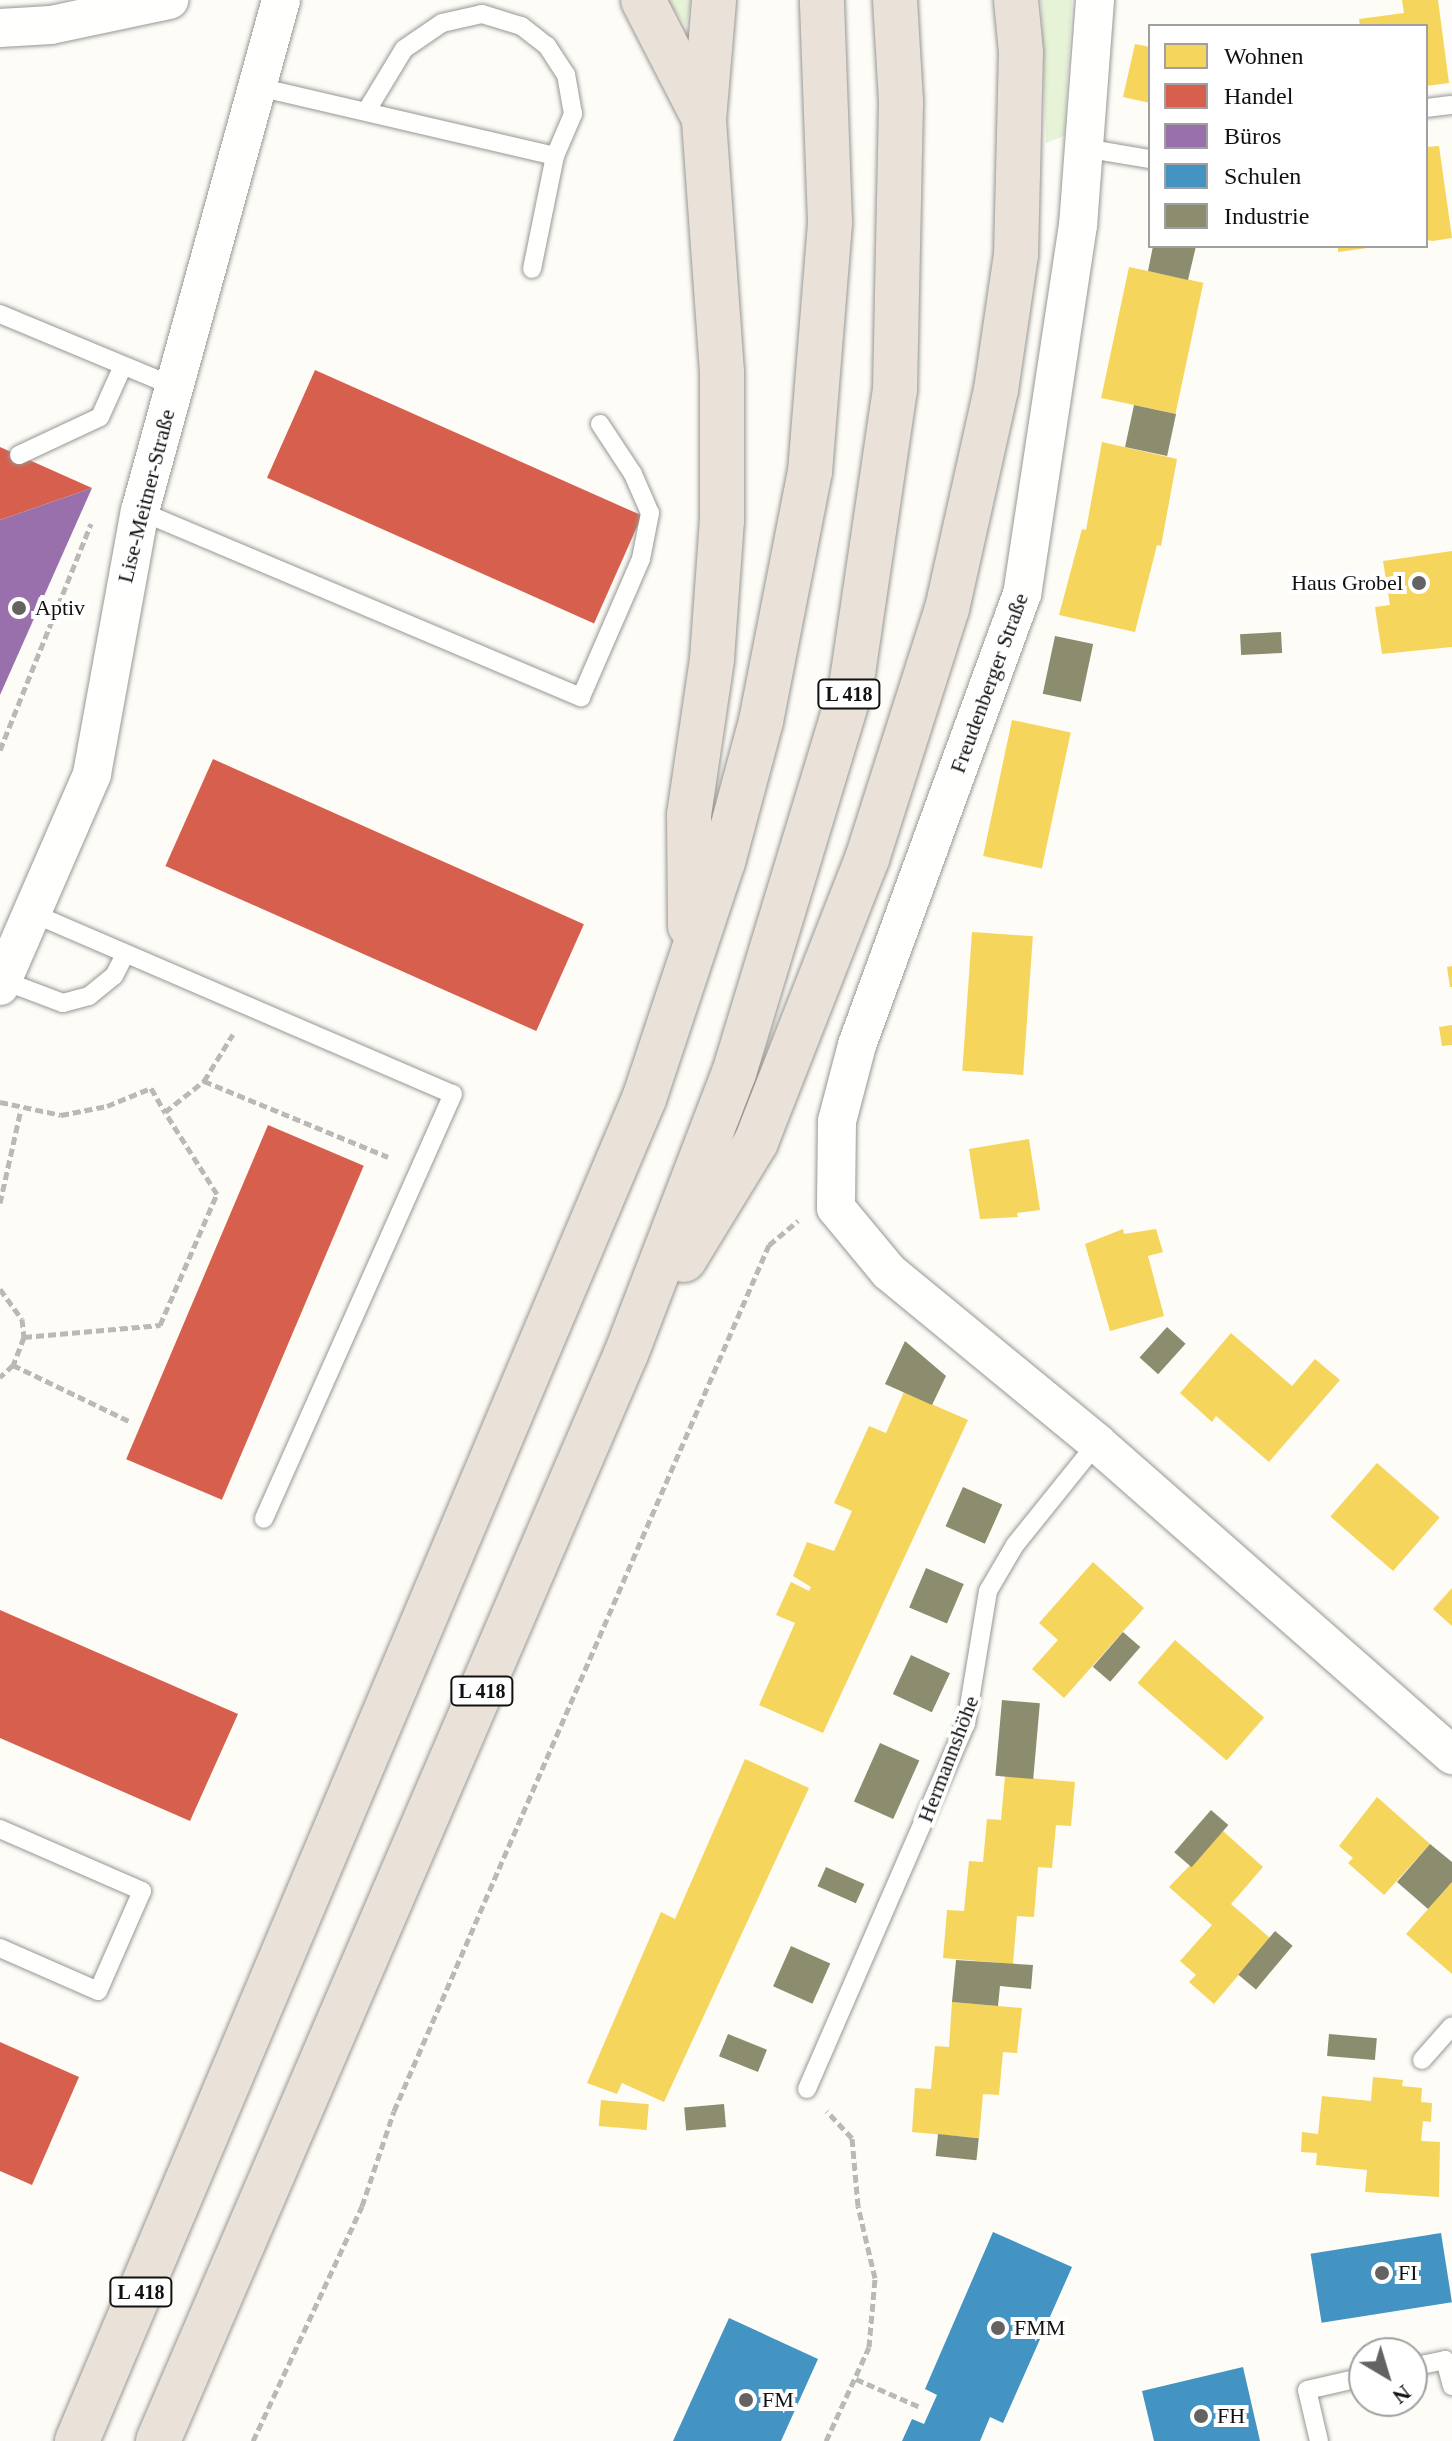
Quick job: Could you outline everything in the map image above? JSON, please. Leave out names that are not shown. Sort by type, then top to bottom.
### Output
[{"type":"highway","points":[[643,0],[683,69],[704,120]]},
{"type":"highway","points":[[690,964],[689,815],[712,659],[724,448],[704,120],[714,0]]},
{"type":"highway","name":"L 418","points":[[77,2441],[644,1099],[690,964],[761,721],[810,472],[830,222],[822,0]]},
{"type":"highway","name":"L 418","points":[[158,2441],[626,1354],[734,1073],[851,687],[895,390],[901,101],[895,0]]},
{"type":"highway","points":[[626,1354],[756,1142],[867,859],[943,623],[996,390],[1016,255],[1021,77],[1016,0]]},
{"type":"street","points":[[0,28],[51,25],[169,0]]},
{"type":"street","name":"Lise-Meitner-Straße","points":[[1,983],[92,774],[140,511],[254,86],[281,0]]},
{"type":"street","name":"Freudenberger Straße","points":[[836,1208],[837,1121],[857,1045],[1022,594],[1078,225],[1095,0]]},
{"type":"street","points":[[836,1208],[889,1272],[1097,1443],[1452,1755]]},
{"type":"lane","points":[[367,110],[404,49],[442,23],[482,14],[521,26],[547,46],[566,75],[573,114],[555,156],[532,269]]},
{"type":"lane","points":[[254,86],[555,156]]},
{"type":"lane","points":[[1428,108],[1452,105]]},
{"type":"lane","points":[[1084,148],[1148,159]]},
{"type":"lane","points":[[0,314],[122,368],[173,386]]},
{"type":"lane","points":[[19,455],[100,417],[122,368]]},
{"type":"lane","points":[[140,511],[581,697],[641,559],[650,513],[633,474],[600,424]]},
{"type":"lane","points":[[32,913],[245,1008],[453,1094],[264,1519]]},
{"type":"lane","points":[[1,983],[63,1003],[89,996],[114,976],[125,954]]},
{"type":"lane","name":"Hermannshöhe","points":[[807,2089],[966,1724],[988,1591],[1015,1545],[1097,1443]]},
{"type":"lane","points":[[0,1829],[142,1891],[98,1991],[0,1948]]},
{"type":"lane","points":[[1422,2060],[1452,2026]]},
{"type":"lane","points":[[1428,2364],[1445,2360],[1452,2386]]},
{"type":"lane","points":[[1319,2441],[1307,2390],[1348,2381]]},
{"type":"path","points":[[0,750],[92,521]]},
{"type":"path","points":[[165,1112],[204,1081],[245,1008]]},
{"type":"path","points":[[204,1081],[420,1171]]},
{"type":"path","points":[[0,1102],[21,1109],[61,1115],[107,1106],[151,1088],[217,1194],[160,1325],[24,1337]]},
{"type":"path","points":[[0,1203],[21,1109]]},
{"type":"path","points":[[253,2441],[362,2206],[394,2111],[769,1245],[801,1218],[836,1208]]},
{"type":"path","points":[[0,1289],[22,1319],[24,1337],[13,1365],[0,1377]]},
{"type":"path","points":[[13,1365],[131,1422]]},
{"type":"path","points":[[807,2089],[852,2138],[858,2206],[875,2278],[869,2347],[826,2441]]},
{"type":"path","points":[[856,2379],[920,2407]]},
{"type":"green space","points":[[667,0],[691,0],[686,26]]},
{"type":"green space","points":[[1041,0],[1072,0],[1064,136],[1046,143]]},
{"type":"building: Wohnen","points":[[1402,0],[1438,0],[1449,83],[1428,86],[1428,24],[1360,24],[1359,19],[1404,13]]},
{"type":"building: Wohnen","points":[[1135,44],[1148,47],[1148,103],[1123,97]]},
{"type":"building: Wohnen","points":[[1439,146],[1452,238],[1433,241],[1428,240],[1428,147]]},
{"type":"building: Wohnen","points":[[1338,248],[1367,248],[1338,252]]},
{"type":"building: Wohnen","points":[[1129,267],[1203,283],[1175,414],[1101,398]]},
{"type":"building: Wohnen","points":[[1102,442],[1177,459],[1161,546],[1157,545],[1135,632],[1059,615],[1082,529],[1086,530]]},
{"type":"building: Wohnen","name":"Haus Grobel","points":[[1452,551],[1452,647],[1382,654],[1375,607],[1390,605],[1383,561]]},
{"type":"building: Wohnen","points":[[1012,720],[1071,732],[1042,868],[983,856]]},
{"type":"building: Wohnen","points":[[972,932],[1033,936],[1023,1075],[962,1071]]},
{"type":"building: Wohnen","points":[[1452,966],[1452,987],[1450,987],[1447,967]]},
{"type":"building: Wohnen","points":[[1452,1025],[1452,1045],[1442,1046],[1439,1027]]},
{"type":"building: Wohnen","points":[[1029,1139],[1040,1210],[1017,1213],[1018,1217],[980,1219],[969,1149]]},
{"type":"building: Wohnen","points":[[1123,1229],[1124,1234],[1156,1229],[1163,1252],[1148,1256],[1164,1316],[1110,1331],[1085,1244]]},
{"type":"building: Wohnen","points":[[1231,1333],[1292,1386],[1315,1359],[1340,1380],[1269,1462],[1216,1416],[1212,1422],[1180,1393]]},
{"type":"building: Wohnen","points":[[904,1392],[968,1420],[823,1733],[759,1705],[795,1623],[776,1615],[791,1582],[809,1591],[811,1587],[793,1576],[807,1542],[834,1551],[852,1511],[834,1503],[869,1426],[886,1433]]},
{"type":"building: Wohnen","points":[[1377,1463],[1440,1517],[1393,1571],[1330,1517]]},
{"type":"building: Wohnen","points":[[1093,1562],[1144,1608],[1064,1698],[1032,1669],[1058,1640],[1039,1623]]},
{"type":"building: Wohnen","points":[[1452,1588],[1452,1626],[1433,1609]]},
{"type":"building: Wohnen","points":[[1175,1640],[1264,1717],[1227,1760],[1138,1683]]},
{"type":"building: Wohnen","points":[[745,1759],[809,1788],[664,2102],[622,2083],[617,2094],[587,2083],[661,1912],[675,1919]]},
{"type":"building: Wohnen","points":[[1005,1776],[1075,1782],[1071,1826],[1056,1825],[1052,1868],[1038,1867],[1034,1917],[1017,1916],[1013,1964],[943,1958],[947,1910],[964,1911],[969,1861],[983,1862],[987,1819],[1001,1820]]},
{"type":"building: Wohnen","points":[[1377,1797],[1430,1844],[1384,1895],[1348,1863],[1353,1858],[1339,1846]]},
{"type":"building: Wohnen","points":[[1223,1831],[1263,1867],[1231,1904],[1270,1938],[1214,2004],[1189,1982],[1196,1975],[1180,1961],[1212,1925],[1169,1887]]},
{"type":"building: Wohnen","points":[[1452,1882],[1452,1974],[1406,1934]]},
{"type":"building: Wohnen","points":[[952,2002],[1022,2008],[1017,2053],[1003,2052],[999,2095],[983,2094],[979,2138],[912,2132],[915,2088],[931,2089],[935,2046],[949,2047]]},
{"type":"building: Wohnen","points":[[1373,2077],[1403,2080],[1402,2086],[1422,2088],[1421,2102],[1432,2103],[1431,2122],[1423,2121],[1421,2141],[1440,2142],[1439,2197],[1365,2192],[1367,2170],[1316,2165],[1317,2153],[1301,2152],[1302,2132],[1318,2134],[1322,2096],[1371,2101]]},
{"type":"building: Wohnen","points":[[601,2100],[649,2104],[647,2130],[599,2126]]},
{"type":"building: Handel","points":[[315,370],[642,516],[594,623],[267,478]]},
{"type":"building: Handel","points":[[0,447],[92,488],[0,520]]},
{"type":"building: Handel","points":[[213,759],[584,924],[536,1031],[165,866]]},
{"type":"building: Handel","points":[[268,1125],[364,1166],[222,1500],[126,1459]]},
{"type":"building: Handel","points":[[0,1610],[238,1714],[190,1821],[0,1738]]},
{"type":"building: Handel","points":[[0,2042],[79,2077],[32,2185],[0,2171]]},
{"type":"building: Büros","name":"Aptiv","points":[[92,488],[0,695],[0,520]]},
{"type":"building: Schulen","name":"FMM","points":[[993,2232],[1072,2267],[1003,2423],[990,2417],[980,2441],[902,2441],[912,2419],[924,2424],[937,2395],[925,2389]]},
{"type":"building: Schulen","name":"FI","points":[[1441,2233],[1452,2302],[1322,2323],[1311,2254]]},
{"type":"building: Schulen","name":"FM","points":[[729,2318],[818,2359],[781,2441],[673,2441]]},
{"type":"building: Schulen","name":"FH","points":[[1243,2367],[1260,2441],[1154,2441],[1142,2391]]},
{"type":"building: Industrie","points":[[1153,248],[1196,248],[1188,280],[1148,271]]},
{"type":"building: Industrie","points":[[1134,405],[1176,414],[1167,456],[1125,447]]},
{"type":"building: Industrie","points":[[1281,632],[1282,653],[1241,655],[1240,634]]},
{"type":"building: Industrie","points":[[1055,636],[1093,644],[1081,702],[1043,694]]},
{"type":"building: Industrie","points":[[1167,1327],[1186,1344],[1158,1374],[1140,1357]]},
{"type":"building: Industrie","points":[[905,1341],[946,1376],[932,1405],[885,1384]]},
{"type":"building: Industrie","points":[[963,1487],[1002,1504],[985,1544],[946,1526]]},
{"type":"building: Industrie","points":[[926,1568],[964,1584],[947,1624],[909,1608]]},
{"type":"building: Industrie","points":[[1123,1632],[1140,1647],[1110,1682],[1093,1667]]},
{"type":"building: Industrie","points":[[911,1655],[950,1673],[932,1712],[893,1694]]},
{"type":"building: Industrie","points":[[1002,1700],[1040,1703],[1033,1779],[995,1776]]},
{"type":"building: Industrie","points":[[880,1743],[919,1760],[893,1819],[854,1801]]},
{"type":"building: Industrie","points":[[1211,1810],[1228,1825],[1192,1867],[1174,1852]]},
{"type":"building: Industrie","points":[[1430,1844],[1452,1862],[1452,1882],[1428,1909],[1397,1882]]},
{"type":"building: Industrie","points":[[826,1867],[864,1884],[856,1903],[817,1886]]},
{"type":"building: Industrie","points":[[1275,1931],[1293,1946],[1256,1989],[1238,1975]]},
{"type":"building: Industrie","points":[[791,1946],[830,1963],[812,2004],[773,1986]]},
{"type":"building: Industrie","points":[[956,1960],[1033,1965],[1031,1989],[1000,1986],[998,2006],[952,2002]]},
{"type":"building: Industrie","points":[[728,2034],[767,2050],[758,2072],[719,2056]]},
{"type":"building: Industrie","points":[[1329,2034],[1377,2038],[1375,2060],[1327,2056]]},
{"type":"building: Industrie","points":[[724,2104],[726,2127],[686,2130],[684,2107]]},
{"type":"building: Industrie","points":[[938,2134],[979,2138],[976,2160],[936,2156]]},
{"type":"place","name":"Haus Grobel","points":[[1419,583]]},
{"type":"place","name":"Aptiv","points":[[19,608]]},
{"type":"place","name":"FI","points":[[1382,2273]]},
{"type":"place","name":"FMM","points":[[998,2328]]},
{"type":"place","name":"FM","points":[[746,2400]]},
{"type":"place","name":"FH","points":[[1201,2416]]}]
